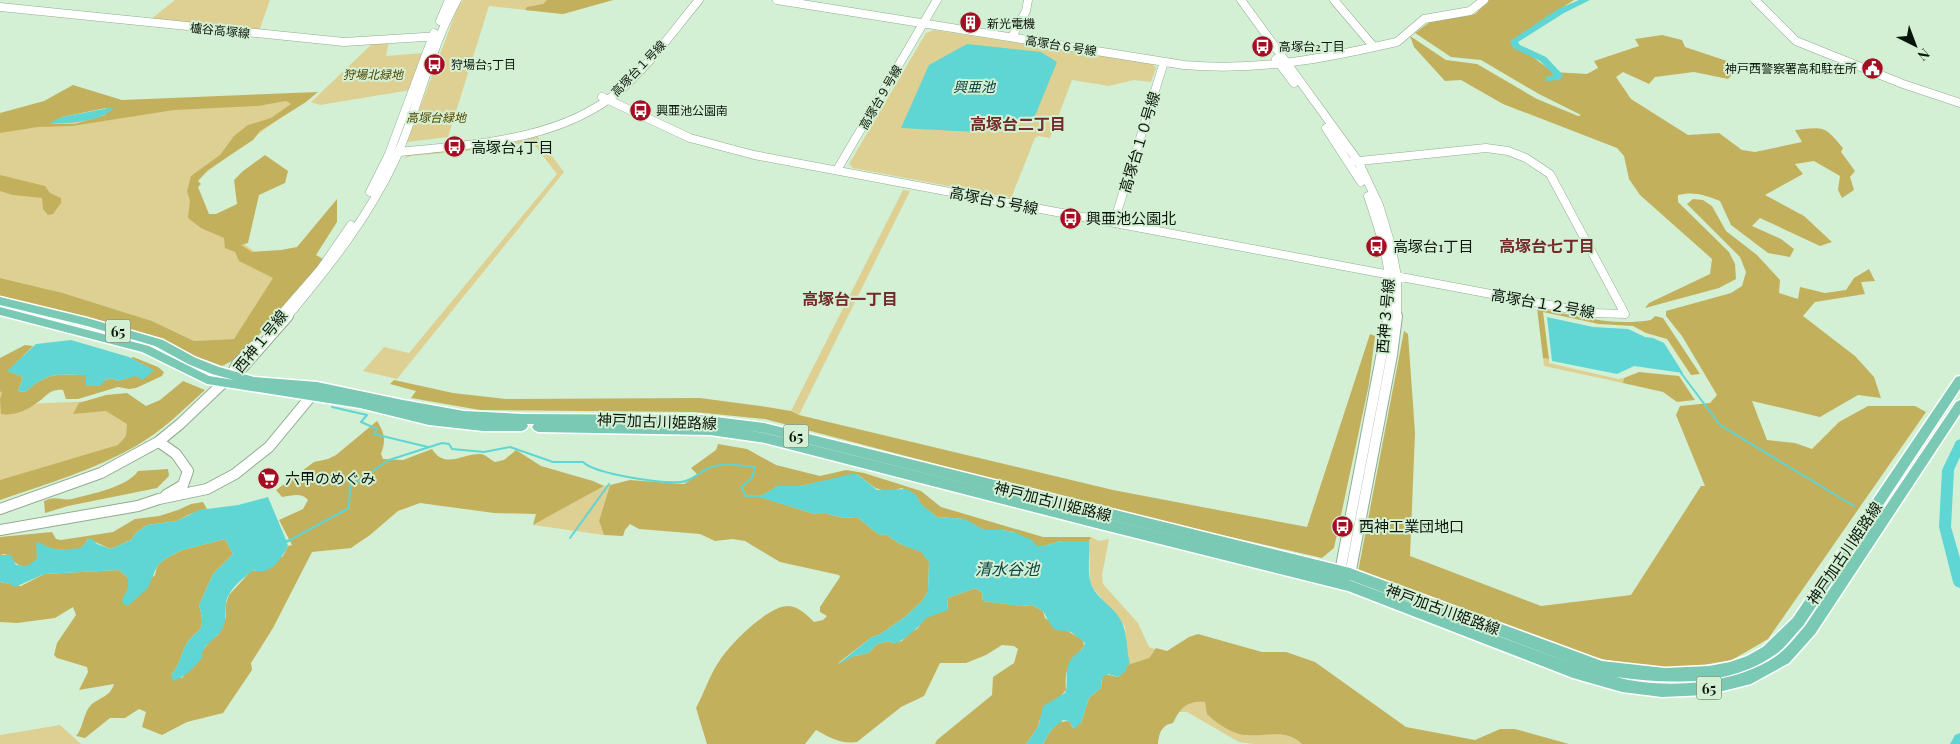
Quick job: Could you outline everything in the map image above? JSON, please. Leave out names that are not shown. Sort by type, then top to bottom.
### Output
[{"type":"main road","name":"神戸加古川姫路線","points":[[0,300],[159,343],[227,379],[312,394],[429,420],[482,426],[710,430],[765,438],[1100,524],[1344,578],[1573,671],[1622,685],[1662,690],[1707,688],[1751,677],[1784,658],[1810,630],[1960,405]]},
{"type":"main road","name":"神戸加古川姫路線","points":[[0,310],[144,349],[208,380],[227,379],[317,386],[464,416],[523,419],[700,420],[764,428],[1344,578],[1602,668],[1645,674],[1697,673],[1737,667],[1768,652],[1798,622],[1960,380]]},
{"type":"street","name":"西神１号線","points":[[0,509],[96,477],[159,442],[227,379],[237,364],[320,270],[363,207],[394,150],[449,0]]},
{"type":"street","name":"西神１号線","points":[[436,36],[456,0]]},
{"type":"street","name":"高塚台１号線","points":[[605,98],[623,80],[692,0]]},
{"type":"street","name":"高塚台１号線","points":[[394,150],[492,141],[555,126],[605,98],[638,70],[700,0]]},
{"type":"street","name":"高塚台６号線","points":[[777,0],[1164,62],[1226,68],[1341,55],[1397,42],[1424,19],[1470,11],[1484,0]]},
{"type":"street","name":"高塚台９号線","points":[[837,170],[937,0]]},
{"type":"street","points":[[1012,37],[1026,11],[1028,0]]},
{"type":"street","name":"西神３号線","points":[[1234,0],[1282,62],[1354,162],[1379,205],[1391,245],[1393,275],[1383,353],[1344,578]]},
{"type":"street","name":"西神３号線","points":[[1241,0],[1282,62]]},
{"type":"street","points":[[1334,0],[1374,47]]},
{"type":"street","points":[[1755,0],[1796,41],[1895,81],[1960,103]]},
{"type":"street","name":"櫨谷高塚線","points":[[0,6],[344,42],[436,36]]},
{"type":"street","points":[[346,38],[382,36]]},
{"type":"street","name":"高塚台１０号線","points":[[1114,222],[1164,62]]},
{"type":"street","name":"高塚台５号線","points":[[605,98],[699,141],[754,155],[1393,275]]},
{"type":"street","name":"高塚台１２号線","points":[[1354,162],[1486,148],[1508,151],[1526,158],[1550,174],[1625,314],[1592,313],[1393,275]]},
{"type":"street","points":[[0,530],[138,506],[159,499],[207,489],[236,474],[254,461],[277,439],[312,394]]},
{"type":"street","points":[[159,442],[169,447],[184,461],[188,471],[183,485],[159,499]]},
{"type":"street","points":[[183,485],[189,493]]},
{"type":"green space","points":[[175,0],[270,0],[259,31],[151,19]]},
{"type":"green space","name":"高塚台緑地","points":[[463,0],[613,0],[563,14],[489,6],[448,137],[407,142],[457,9]]},
{"type":"green space","points":[[934,30],[1152,64],[1156,68],[1151,82],[1134,80],[1109,86],[1072,80],[1050,138],[1039,136],[1035,138],[1011,198],[853,168],[849,164],[926,33]]},
{"type":"green space","name":"狩場北緑地","points":[[389,41],[386,56],[423,53],[411,90],[320,105],[311,102],[374,42]]},
{"type":"green space","points":[[310,96],[196,180],[196,197],[211,220],[284,273],[234,339],[194,341],[152,321],[63,293],[0,278],[0,131],[125,114]]},
{"type":"green space","points":[[537,136],[564,172],[397,379],[363,371],[384,347],[409,353],[557,174],[532,142],[476,150],[411,156],[403,159],[410,154],[519,141]]},
{"type":"green space","points":[[903,190],[910,191],[799,415],[791,411]]},
{"type":"green space","points":[[1543,358],[1549,359],[1549,363],[1618,379],[1624,378],[1623,383],[1544,366]]},
{"type":"green space","points":[[0,384],[22,404],[124,400],[135,424],[124,446],[0,485]]},
{"type":"green space","points":[[610,485],[599,521],[604,535],[533,525],[604,486]]},
{"type":"green space","points":[[1091,537],[1099,541],[1109,539],[1102,575],[1103,584],[1138,623],[1149,647],[1155,649],[1149,658],[1130,664],[1127,658],[1125,627],[1090,582],[1089,541]]},
{"type":"green space","points":[[1194,701],[1205,702],[1247,736],[1283,735],[1302,744],[1254,744],[1239,742],[1187,712],[1178,712],[1184,705]]},
{"type":"green space","points":[[60,725],[81,744],[0,744],[0,735]]},
{"type":"shaded area","points":[[547,0],[613,0],[563,14],[525,10],[527,7],[543,4]]},
{"type":"shaded area","points":[[1489,0],[1574,0],[1511,41],[1553,72],[1587,74],[1598,68],[1594,61],[1639,46],[1635,39],[1662,35],[1682,40],[1685,47],[1727,61],[1733,74],[1728,79],[1694,72],[1655,77],[1649,84],[1623,72],[1616,77],[1631,99],[1688,135],[1719,133],[1742,150],[1755,152],[1802,142],[1795,130],[1818,128],[1827,131],[1843,148],[1841,152],[1855,171],[1850,177],[1854,190],[1842,198],[1838,190],[1840,176],[1814,161],[1795,164],[1803,174],[1765,195],[1804,216],[1832,242],[1820,246],[1760,218],[1752,226],[1781,239],[1794,249],[1790,257],[1768,253],[1731,225],[1720,201],[1699,194],[1678,195],[1678,202],[1729,252],[1735,264],[1736,279],[1719,288],[1645,308],[1649,303],[1710,274],[1712,259],[1640,195],[1629,179],[1624,156],[1617,148],[1503,104],[1461,80],[1445,81],[1414,47],[1410,36],[1446,60],[1477,64],[1537,99],[1578,116],[1581,115],[1539,94],[1481,60],[1451,57],[1415,33],[1431,21],[1475,14]]},
{"type":"shaded area","points":[[73,85],[122,100],[318,92],[306,102],[260,131],[253,140],[208,170],[198,181],[201,184],[198,187],[209,214],[216,214],[237,204],[234,180],[265,155],[288,171],[285,183],[259,195],[248,243],[241,245],[252,252],[297,247],[337,199],[337,222],[316,255],[323,259],[296,294],[238,358],[222,366],[87,317],[0,299],[0,278],[63,293],[152,321],[194,341],[234,339],[273,278],[239,261],[235,252],[225,248],[224,238],[201,228],[188,218],[190,201],[187,191],[191,176],[220,155],[234,136],[248,125],[271,118],[291,104],[286,101],[258,106],[174,110],[72,126],[38,127],[0,133],[0,113],[44,101]],"holes":[[[106,108],[105,115],[75,124],[50,124],[62,117]]]},
{"type":"shaded area","points":[[0,175],[45,186],[50,193],[61,198],[61,203],[53,214],[48,215],[43,209],[42,198],[13,195],[0,191]]},
{"type":"shaded area","points":[[1693,199],[1703,200],[1712,206],[1726,231],[1757,255],[1780,280],[1779,293],[1798,299],[1800,287],[1825,293],[1846,290],[1854,278],[1869,269],[1875,281],[1861,282],[1865,294],[1815,302],[1803,316],[1855,356],[1874,377],[1881,398],[1858,395],[1820,417],[1752,401],[1767,440],[1795,443],[1812,449],[1839,422],[1868,406],[1915,406],[1926,412],[1768,639],[1732,660],[1685,668],[1637,667],[1581,654],[1358,572],[1404,331],[1408,334],[1415,433],[1410,556],[1541,606],[1631,595],[1701,486],[1705,486],[1676,415],[1680,406],[1710,403],[1717,395],[1682,336],[1666,316],[1666,311],[1731,293],[1742,286],[1746,272],[1740,257],[1687,204]]},
{"type":"shaded area","points":[[1537,308],[1608,321],[1637,322],[1651,320],[1655,316],[1663,318],[1700,374],[1691,375],[1667,339],[1646,333],[1633,326],[1599,324],[1543,312],[1549,359],[1543,358]]},
{"type":"shaded area","points":[[1370,334],[1375,336],[1369,384],[1334,548],[1322,558],[1108,509],[765,419],[694,412],[480,410],[411,398],[416,391],[390,384],[394,380],[453,393],[506,399],[700,398],[767,407],[791,411],[799,415],[1113,490],[1307,527]]},
{"type":"shaded area","points":[[25,345],[33,346],[8,371],[23,377],[18,391],[25,392],[40,381],[53,376],[67,374],[86,375],[86,386],[112,378],[117,381],[153,370],[131,358],[133,357],[158,367],[164,372],[162,376],[136,388],[118,387],[78,399],[66,399],[63,390],[54,390],[39,402],[23,411],[14,414],[1,414],[0,358]]},
{"type":"shaded area","points":[[1639,372],[1679,376],[1695,400],[1677,402],[1663,392],[1623,383],[1624,378]]},
{"type":"shaded area","points":[[183,381],[205,390],[172,420],[146,440],[120,455],[87,469],[0,500],[0,480],[118,445],[126,436],[127,424],[106,411],[73,414],[79,403],[106,395],[127,393],[146,406],[160,400]]},
{"type":"shaded area","points":[[377,421],[384,437],[381,454],[383,459],[403,460],[432,449],[437,455],[448,460],[481,454],[495,462],[504,460],[516,450],[541,466],[604,486],[533,525],[536,514],[494,513],[420,503],[398,511],[370,535],[351,548],[312,552],[273,628],[251,663],[252,670],[223,713],[187,722],[162,735],[142,727],[146,712],[139,709],[125,718],[110,718],[85,738],[76,736],[88,708],[110,692],[114,684],[79,690],[88,672],[87,667],[57,658],[54,655],[57,643],[76,615],[73,607],[55,618],[17,623],[0,622],[0,582],[21,586],[44,574],[119,570],[128,578],[128,589],[122,601],[155,575],[157,566],[165,559],[182,550],[225,539],[233,554],[213,574],[199,605],[201,627],[189,640],[177,668],[171,675],[182,678],[210,641],[218,635],[226,617],[226,604],[229,595],[251,571],[258,571],[283,556],[288,546],[292,545],[279,520],[303,509],[308,500],[299,495],[282,497],[276,490],[314,462],[336,455]]},
{"type":"shaded area","points":[[718,444],[747,449],[776,465],[820,476],[846,470],[864,473],[921,491],[941,507],[1043,537],[1091,537],[1089,541],[1061,541],[1037,546],[1014,532],[984,530],[964,519],[937,517],[920,504],[919,500],[902,488],[882,490],[857,474],[800,486],[778,486],[760,497],[815,514],[828,514],[844,518],[857,517],[878,534],[887,535],[900,544],[921,551],[929,562],[928,591],[923,600],[905,617],[879,635],[872,637],[837,664],[854,656],[868,653],[877,644],[889,641],[893,643],[902,641],[910,632],[917,629],[925,618],[948,609],[947,598],[976,588],[982,593],[983,601],[1022,606],[1032,605],[1043,611],[1045,618],[1083,640],[1084,646],[1067,670],[1066,690],[1039,721],[1038,727],[1026,744],[935,744],[937,740],[992,695],[993,677],[1014,663],[1018,649],[1014,646],[1002,645],[986,655],[966,663],[940,663],[924,696],[901,707],[857,742],[836,740],[816,730],[805,744],[707,744],[696,708],[713,671],[725,653],[741,635],[770,612],[780,608],[792,606],[802,611],[814,622],[823,620],[827,616],[820,612],[820,607],[840,577],[839,575],[780,562],[745,541],[732,539],[715,541],[700,534],[639,529],[630,524],[623,536],[604,535],[599,521],[610,485],[630,480],[684,484],[698,475],[691,468],[716,450]]},
{"type":"shaded area","points":[[168,469],[169,476],[157,488],[68,506],[45,513],[44,501],[48,499],[72,499],[117,486],[133,477],[138,471]]},
{"type":"shaded area","points":[[203,502],[207,509],[190,514],[177,521],[147,525],[136,533],[131,540],[111,549],[88,539],[79,549],[49,548],[37,556],[37,559],[28,566],[20,566],[5,554],[0,555],[0,537],[52,532],[56,539],[61,540],[113,532],[135,519],[159,516],[191,504]]},
{"type":"shaded area","points":[[1198,634],[1262,652],[1286,652],[1315,662],[1406,727],[1475,740],[1500,729],[1515,729],[1569,744],[1302,744],[1295,739],[1281,734],[1252,736],[1235,733],[1224,728],[1207,714],[1205,702],[1193,702],[1181,709],[1173,723],[1163,728],[1158,744],[1043,744],[1051,730],[1059,722],[1069,721],[1073,728],[1081,723],[1089,698],[1101,688],[1102,678],[1105,674],[1118,677],[1125,671],[1127,665],[1149,658],[1156,648],[1167,651],[1189,637]]},
{"type":"water","name":"興亜池","points":[[967,44],[1041,52],[1057,62],[1035,116],[983,126],[975,132],[901,128],[929,65]]},
{"type":"water","points":[[114,107],[109,112],[94,119],[66,123],[49,123],[62,117]]},
{"type":"water","points":[[1547,317],[1593,327],[1628,329],[1645,337],[1653,338],[1664,343],[1683,373],[1634,366],[1617,374],[1552,361]]},
{"type":"water","points":[[71,340],[129,357],[154,370],[143,380],[136,376],[117,381],[112,378],[105,380],[100,386],[86,386],[86,375],[67,374],[53,376],[33,385],[25,392],[18,391],[23,377],[7,371],[36,344]]},
{"type":"water","name":"清水谷池","points":[[857,474],[877,490],[907,489],[916,495],[921,504],[937,517],[965,519],[984,530],[1014,532],[1032,540],[1037,546],[1061,541],[1089,541],[1091,584],[1097,594],[1117,614],[1123,624],[1130,664],[1127,665],[1126,671],[1118,677],[1108,674],[1102,678],[1101,688],[1089,698],[1081,723],[1074,729],[1069,721],[1063,720],[1051,730],[1043,744],[1026,744],[1038,727],[1043,706],[1065,693],[1068,665],[1085,643],[1071,632],[1056,630],[1052,627],[1043,611],[1032,605],[1020,606],[983,601],[982,593],[976,588],[947,598],[948,610],[926,618],[899,642],[895,644],[889,641],[877,644],[868,653],[854,656],[837,665],[872,637],[879,635],[905,617],[923,600],[928,591],[929,562],[921,552],[900,544],[887,535],[878,534],[857,517],[844,518],[828,514],[815,514],[759,497],[778,486],[800,486]]},
{"type":"water","points":[[268,497],[286,540],[289,539],[290,541],[287,543],[288,546],[272,568],[264,571],[252,571],[229,594],[223,628],[206,646],[202,653],[202,658],[196,665],[185,675],[173,681],[171,675],[178,665],[185,647],[201,627],[199,605],[213,574],[233,554],[225,539],[182,550],[165,559],[157,566],[148,588],[129,605],[124,605],[122,599],[128,589],[128,578],[119,570],[44,574],[15,587],[0,582],[0,555],[11,555],[16,565],[27,566],[37,559],[36,543],[38,542],[50,548],[76,549],[82,547],[91,538],[97,544],[111,549],[131,540],[136,533],[147,525],[177,521],[199,510],[238,505]]},
{"type":"waterway","points":[[1549,79],[1557,78],[1559,75],[1543,59],[1516,46],[1514,41],[1561,11],[1586,0]]},
{"type":"waterway","points":[[1681,373],[1720,425],[1854,506]]},
{"type":"waterway","points":[[332,407],[367,415],[361,422],[377,429],[374,434],[428,447]]},
{"type":"waterway","points":[[288,541],[349,508],[350,486],[389,460],[442,443],[449,444],[452,449],[484,452],[510,447],[553,462],[583,462],[614,474],[672,482],[685,481],[714,466],[755,467],[752,478],[741,487],[746,496],[761,496]]},
{"type":"waterway","points":[[1960,444],[1948,470],[1945,527],[1960,582]]},
{"type":"waterway","points":[[570,538],[609,484]]},
{"type":"waterway","points":[[1957,744],[1960,740]]},
{"type":"place","name":"新光電機","points":[[971,23]]},
{"type":"place","name":"高塚台2丁目","points":[[1263,46]]},
{"type":"place","name":"狩場台5丁目","points":[[435,64]]},
{"type":"place","name":"神戸西警察署高和駐在所","points":[[1873,68]]},
{"type":"place","name":"興亜池公園南","points":[[640,110]]},
{"type":"place","name":"高塚台4丁目","points":[[455,147]]},
{"type":"place","name":"興亜池公園北","points":[[1070,218]]},
{"type":"place","name":"高塚台1丁目","points":[[1377,246]]},
{"type":"place","name":"六甲のめぐみ","points":[[269,478]]},
{"type":"place","name":"西神工業団地口","points":[[1343,526]]},
{"type":"district","name":"高塚台二丁目","points":[[1018,123]]},
{"type":"district","name":"高塚台七丁目","points":[[1547,245]]},
{"type":"district","name":"高塚台一丁目","points":[[850,298]]}]
